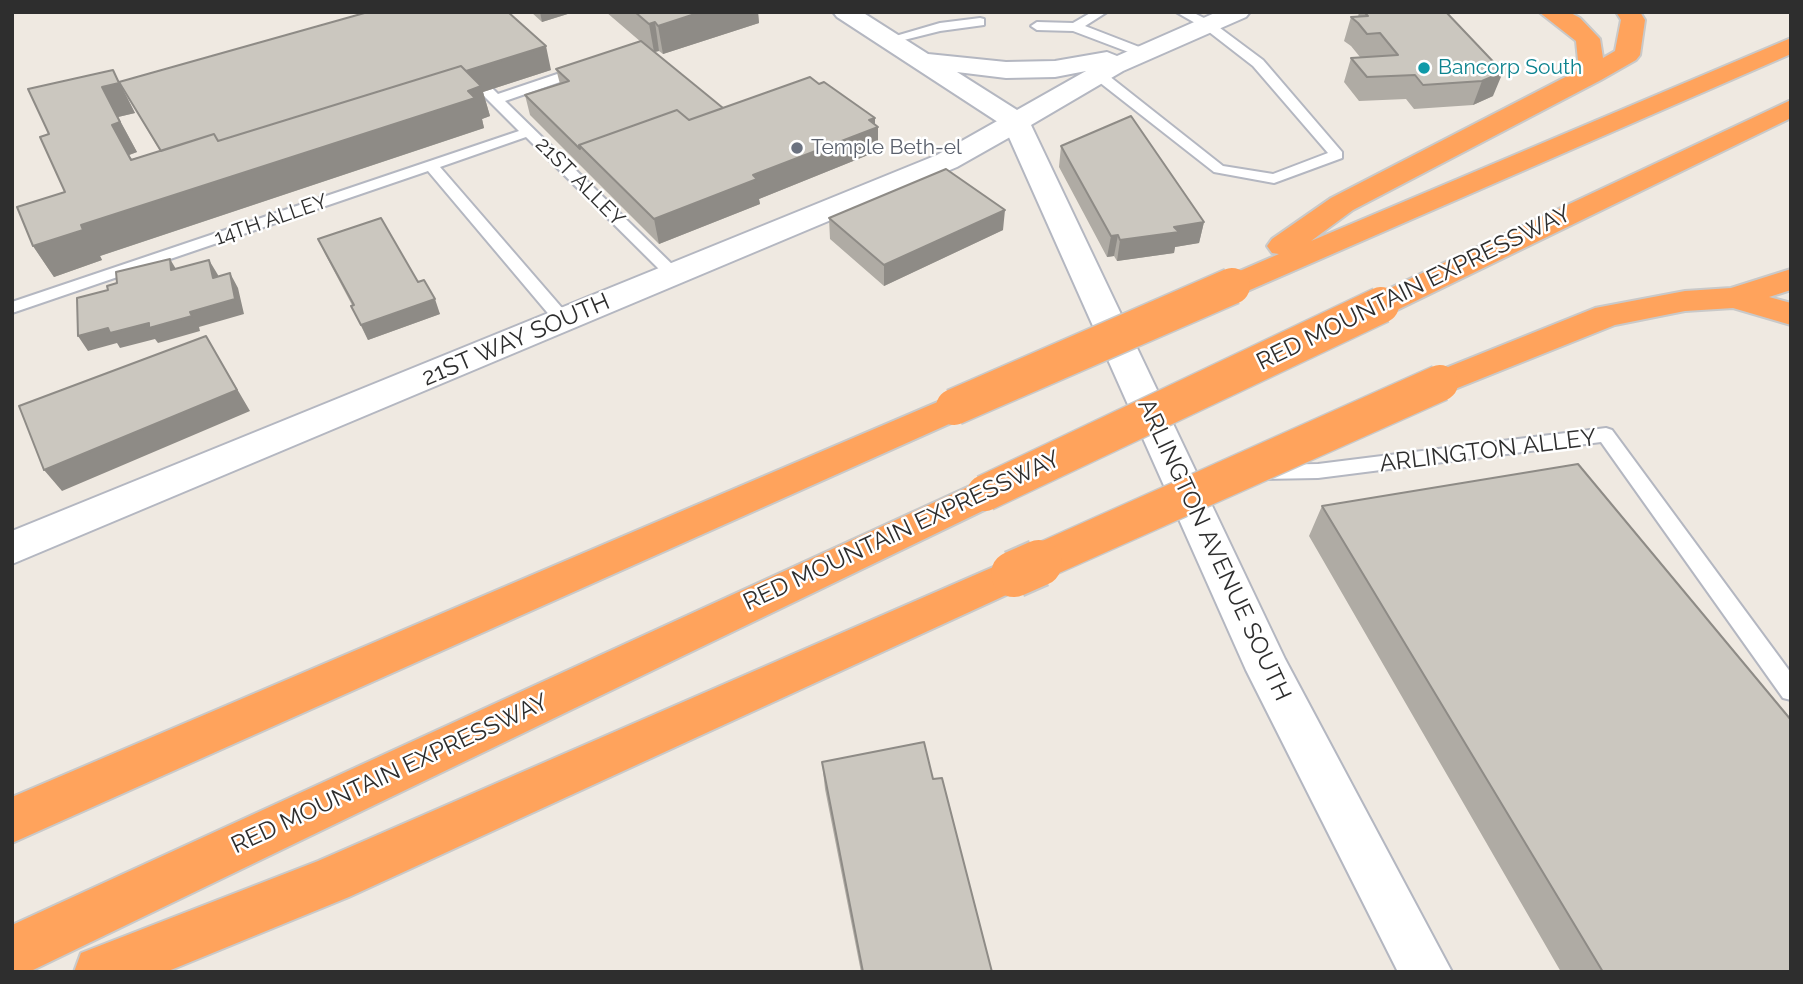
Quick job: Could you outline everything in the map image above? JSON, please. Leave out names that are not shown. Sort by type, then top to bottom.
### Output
[{"type":"highway","points":[[1551,12],[1571,23],[1588,39],[1592,75]]},
{"type":"highway","points":[[1324,232],[1342,204],[1627,55],[1633,20],[1628,12]]},
{"type":"highway","points":[[12,820],[1231,286],[1324,232],[1791,45]]},
{"type":"highway","name":"RED MOUNTAIN EXPRESSWAY","points":[[12,952],[1381,305],[1791,108]]},
{"type":"highway","points":[[100,972],[331,880],[1440,383],[1607,316],[1685,301],[1734,298],[1791,279]]},
{"type":"highway","points":[[1734,298],[1791,314]]},
{"type":"street","points":[[922,61],[1006,70],[1055,69],[1143,53],[1238,12]]},
{"type":"street","points":[[847,13],[1016,121]]},
{"type":"street","name":"21ST WAY SOUTH","points":[[12,548],[947,161],[1143,53]]},
{"type":"street","name":"ARLINGTON AVENUE SOUTH","points":[[1016,121],[1268,670],[1426,972]]},
{"type":"lane","points":[[1075,27],[1101,12]]},
{"type":"lane","points":[[1099,75],[1219,169],[1274,179],[1337,155],[1258,63],[1208,25],[1182,12]]},
{"type":"lane","points":[[888,40],[940,27],[980,22]]},
{"type":"lane","points":[[1037,26],[1075,27],[1143,53]]},
{"type":"lane","name":"21ST ALLEY","points":[[597,65],[491,95],[673,274]]},
{"type":"lane","name":"14TH ALLEY","points":[[12,308],[529,132]]},
{"type":"lane","points":[[431,165],[563,320]]},
{"type":"lane","name":"ARLINGTON ALLEY","points":[[1183,485],[1220,473],[1318,471],[1606,435],[1791,691]]},
{"type":"building","points":[[368,12],[508,12],[546,46],[466,71],[461,66],[218,141],[214,134],[161,151],[119,82]]},
{"type":"building","points":[[635,12],[701,12],[658,26],[655,22],[649,24]]},
{"type":"building","points":[[1364,12],[1446,12],[1503,72],[1482,81],[1423,85],[1415,75],[1367,77],[1351,58],[1398,55],[1380,33],[1367,34],[1351,17],[1368,16]]},
{"type":"building","points":[[641,41],[723,108],[689,120],[677,110],[579,145],[580,149],[525,95],[569,81],[556,69]]},
{"type":"building","points":[[461,66],[481,86],[468,91],[475,98],[81,225],[83,230],[33,246],[17,207],[65,192],[40,137],[49,134],[28,89],[113,70],[119,83],[102,87],[120,122],[112,125],[131,160],[214,134],[218,141]]},
{"type":"building","points":[[810,77],[819,84],[824,82],[875,118],[869,120],[878,127],[753,175],[757,179],[654,219],[579,145],[677,110],[689,120]]},
{"type":"building","points":[[1131,116],[1204,222],[1174,227],[1179,232],[1120,240],[1118,235],[1111,236],[1061,146]]},
{"type":"building","points":[[946,169],[1005,210],[884,265],[829,218]]},
{"type":"building","points":[[381,218],[418,282],[424,280],[435,299],[361,325],[351,306],[354,305],[318,239]]},
{"type":"building","points":[[170,259],[171,270],[209,260],[213,278],[230,273],[235,299],[190,312],[192,316],[149,328],[149,323],[110,333],[108,328],[78,336],[77,298],[108,290],[107,286],[117,283],[116,272]]},
{"type":"building","points":[[206,336],[237,390],[44,470],[19,406]]},
{"type":"building","points":[[1578,464],[1791,720],[1791,972],[1603,972],[1322,506]]},
{"type":"building","points":[[924,742],[933,779],[942,778],[992,972],[863,972],[822,762]]},
{"type":"place","name":"Bancorp South","points":[[1424,68]]},
{"type":"place","name":"Temple Beth-el","points":[[797,148]]}]
